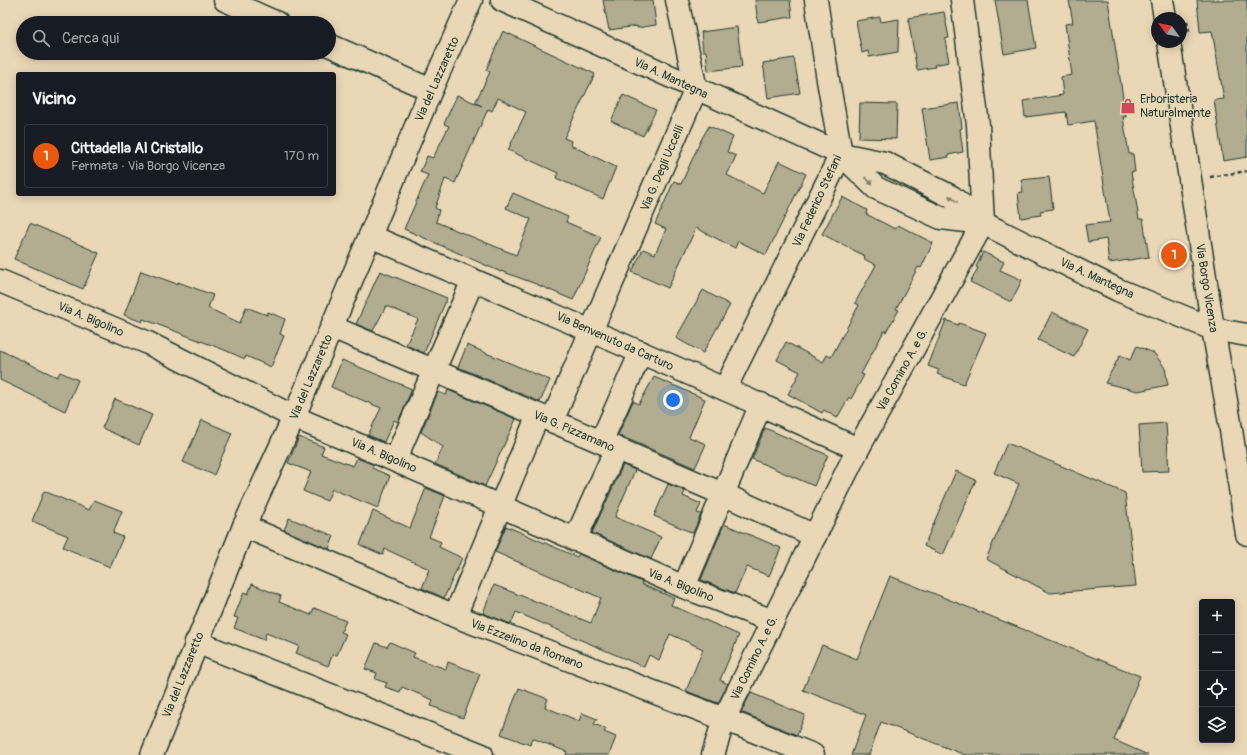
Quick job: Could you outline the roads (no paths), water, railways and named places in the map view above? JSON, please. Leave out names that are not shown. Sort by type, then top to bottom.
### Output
[{"type":"street","points":[[225,0],[261,16]]},
{"type":"street","name":"Via del Lazzaretto","points":[[152,755],[196,642],[244,526],[294,417],[431,90],[471,0]]},
{"type":"street","name":"Via A. Mantegna","points":[[502,0],[841,154],[885,164],[952,197],[983,223],[1118,290],[1213,329],[1247,335]]},
{"type":"street","points":[[677,0],[696,89]]},
{"type":"street","name":"Via Federico Stefani","points":[[725,389],[841,154],[816,0]]},
{"type":"street","points":[[962,0],[978,125],[983,223]]},
{"type":"street","points":[[1162,0],[1164,12]]},
{"type":"street","name":"Via Borgo Vicenza","points":[[1170,48],[1213,329],[1229,417],[1247,534]]},
{"type":"street","points":[[336,49],[431,90]]},
{"type":"street","name":"Via G. Degli Uccelli","points":[[455,616],[500,506],[592,330],[696,89]]},
{"type":"street","name":"Via Comino A. e G.","points":[[713,755],[724,719],[858,449],[983,223]]},
{"type":"street","name":"Via Benvenuto da Carturo","points":[[370,236],[592,330],[761,404],[858,449]]},
{"type":"street","points":[[395,460],[472,280]]},
{"type":"street","name":"Via A. Bigolino","points":[[0,281],[146,342],[294,417],[684,587],[773,621]]},
{"type":"street","name":"Via G. Pizzamano","points":[[332,327],[723,494],[815,536]]},
{"type":"street","points":[[575,540],[641,352]]},
{"type":"street","points":[[684,587],[761,404]]},
{"type":"street","name":"Via Ezzelino da Romano","points":[[244,526],[455,616],[724,719],[813,755]]},
{"type":"street","points":[[196,642],[482,755]]},
{"type":"place","name":"Erboristeria Naturalmente","points":[[1128,106]]},
{"type":"place","name":"Cittadella Al Cristallo","points":[[1174,255]]}]
